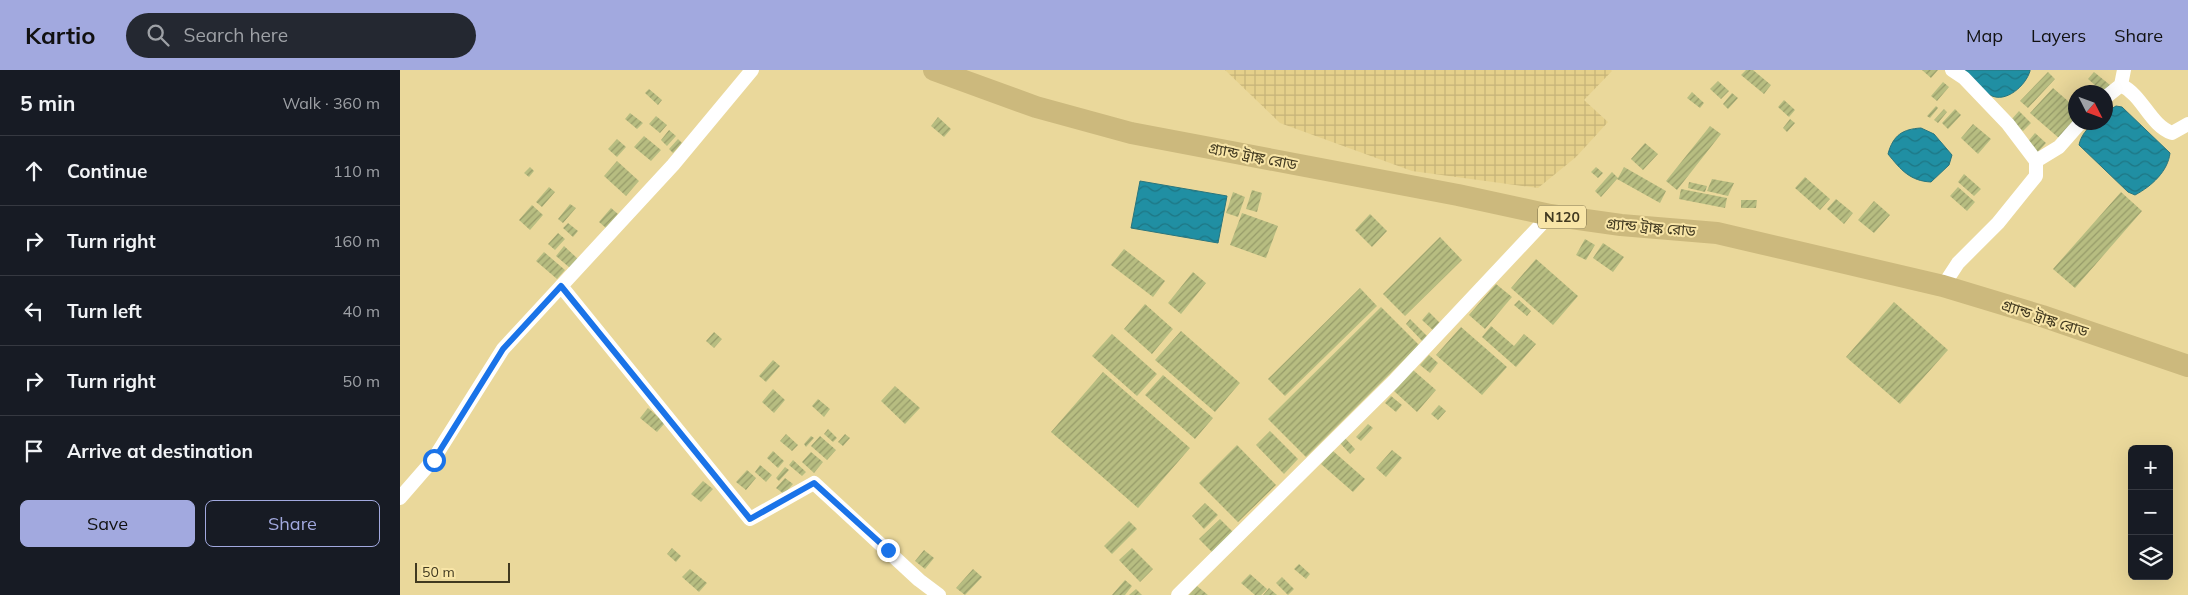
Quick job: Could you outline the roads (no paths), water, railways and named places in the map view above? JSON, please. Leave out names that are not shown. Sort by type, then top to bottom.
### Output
[{"type":"highway","name":"গ্র্যান্ড ট্রাঙ্ক রোড","points":[[934,70],[1036,107],[1130,133],[1458,195],[1550,215],[1620,225],[1718,233],[1943,286],[2051,319],[2188,366]]},
{"type":"street","points":[[400,498],[434,460],[503,349],[673,165],[752,70]]},
{"type":"street","points":[[1943,286],[1958,263],[1998,223],[2036,176],[2036,161],[2008,124],[1964,78],[1952,70]]},
{"type":"street","points":[[2113,91],[2121,85],[2124,70]]},
{"type":"street","points":[[2121,85],[2131,90],[2163,130],[2172,133],[2188,124]]},
{"type":"street","points":[[2036,161],[2059,146],[2074,130]]},
{"type":"street","points":[[1178,595],[1394,381],[1550,215]]},
{"type":"street","points":[[561,286],[750,519],[814,483],[919,580],[939,595]]},
{"type":"water","points":[[1962,70],[2030,71],[2024,82],[2014,92],[2002,97],[1996,97],[1986,92]]},
{"type":"water","points":[[2116,106],[2122,107],[2170,153],[2163,172],[2135,195],[2128,192],[2079,145],[2081,138],[2087,130],[2113,130],[2113,108]]},
{"type":"water","points":[[1921,128],[1934,134],[1952,155],[1949,165],[1931,182],[1906,174],[1888,154],[1893,142],[1900,134]]},
{"type":"water","points":[[1140,181],[1227,196],[1218,243],[1131,228]]}]
